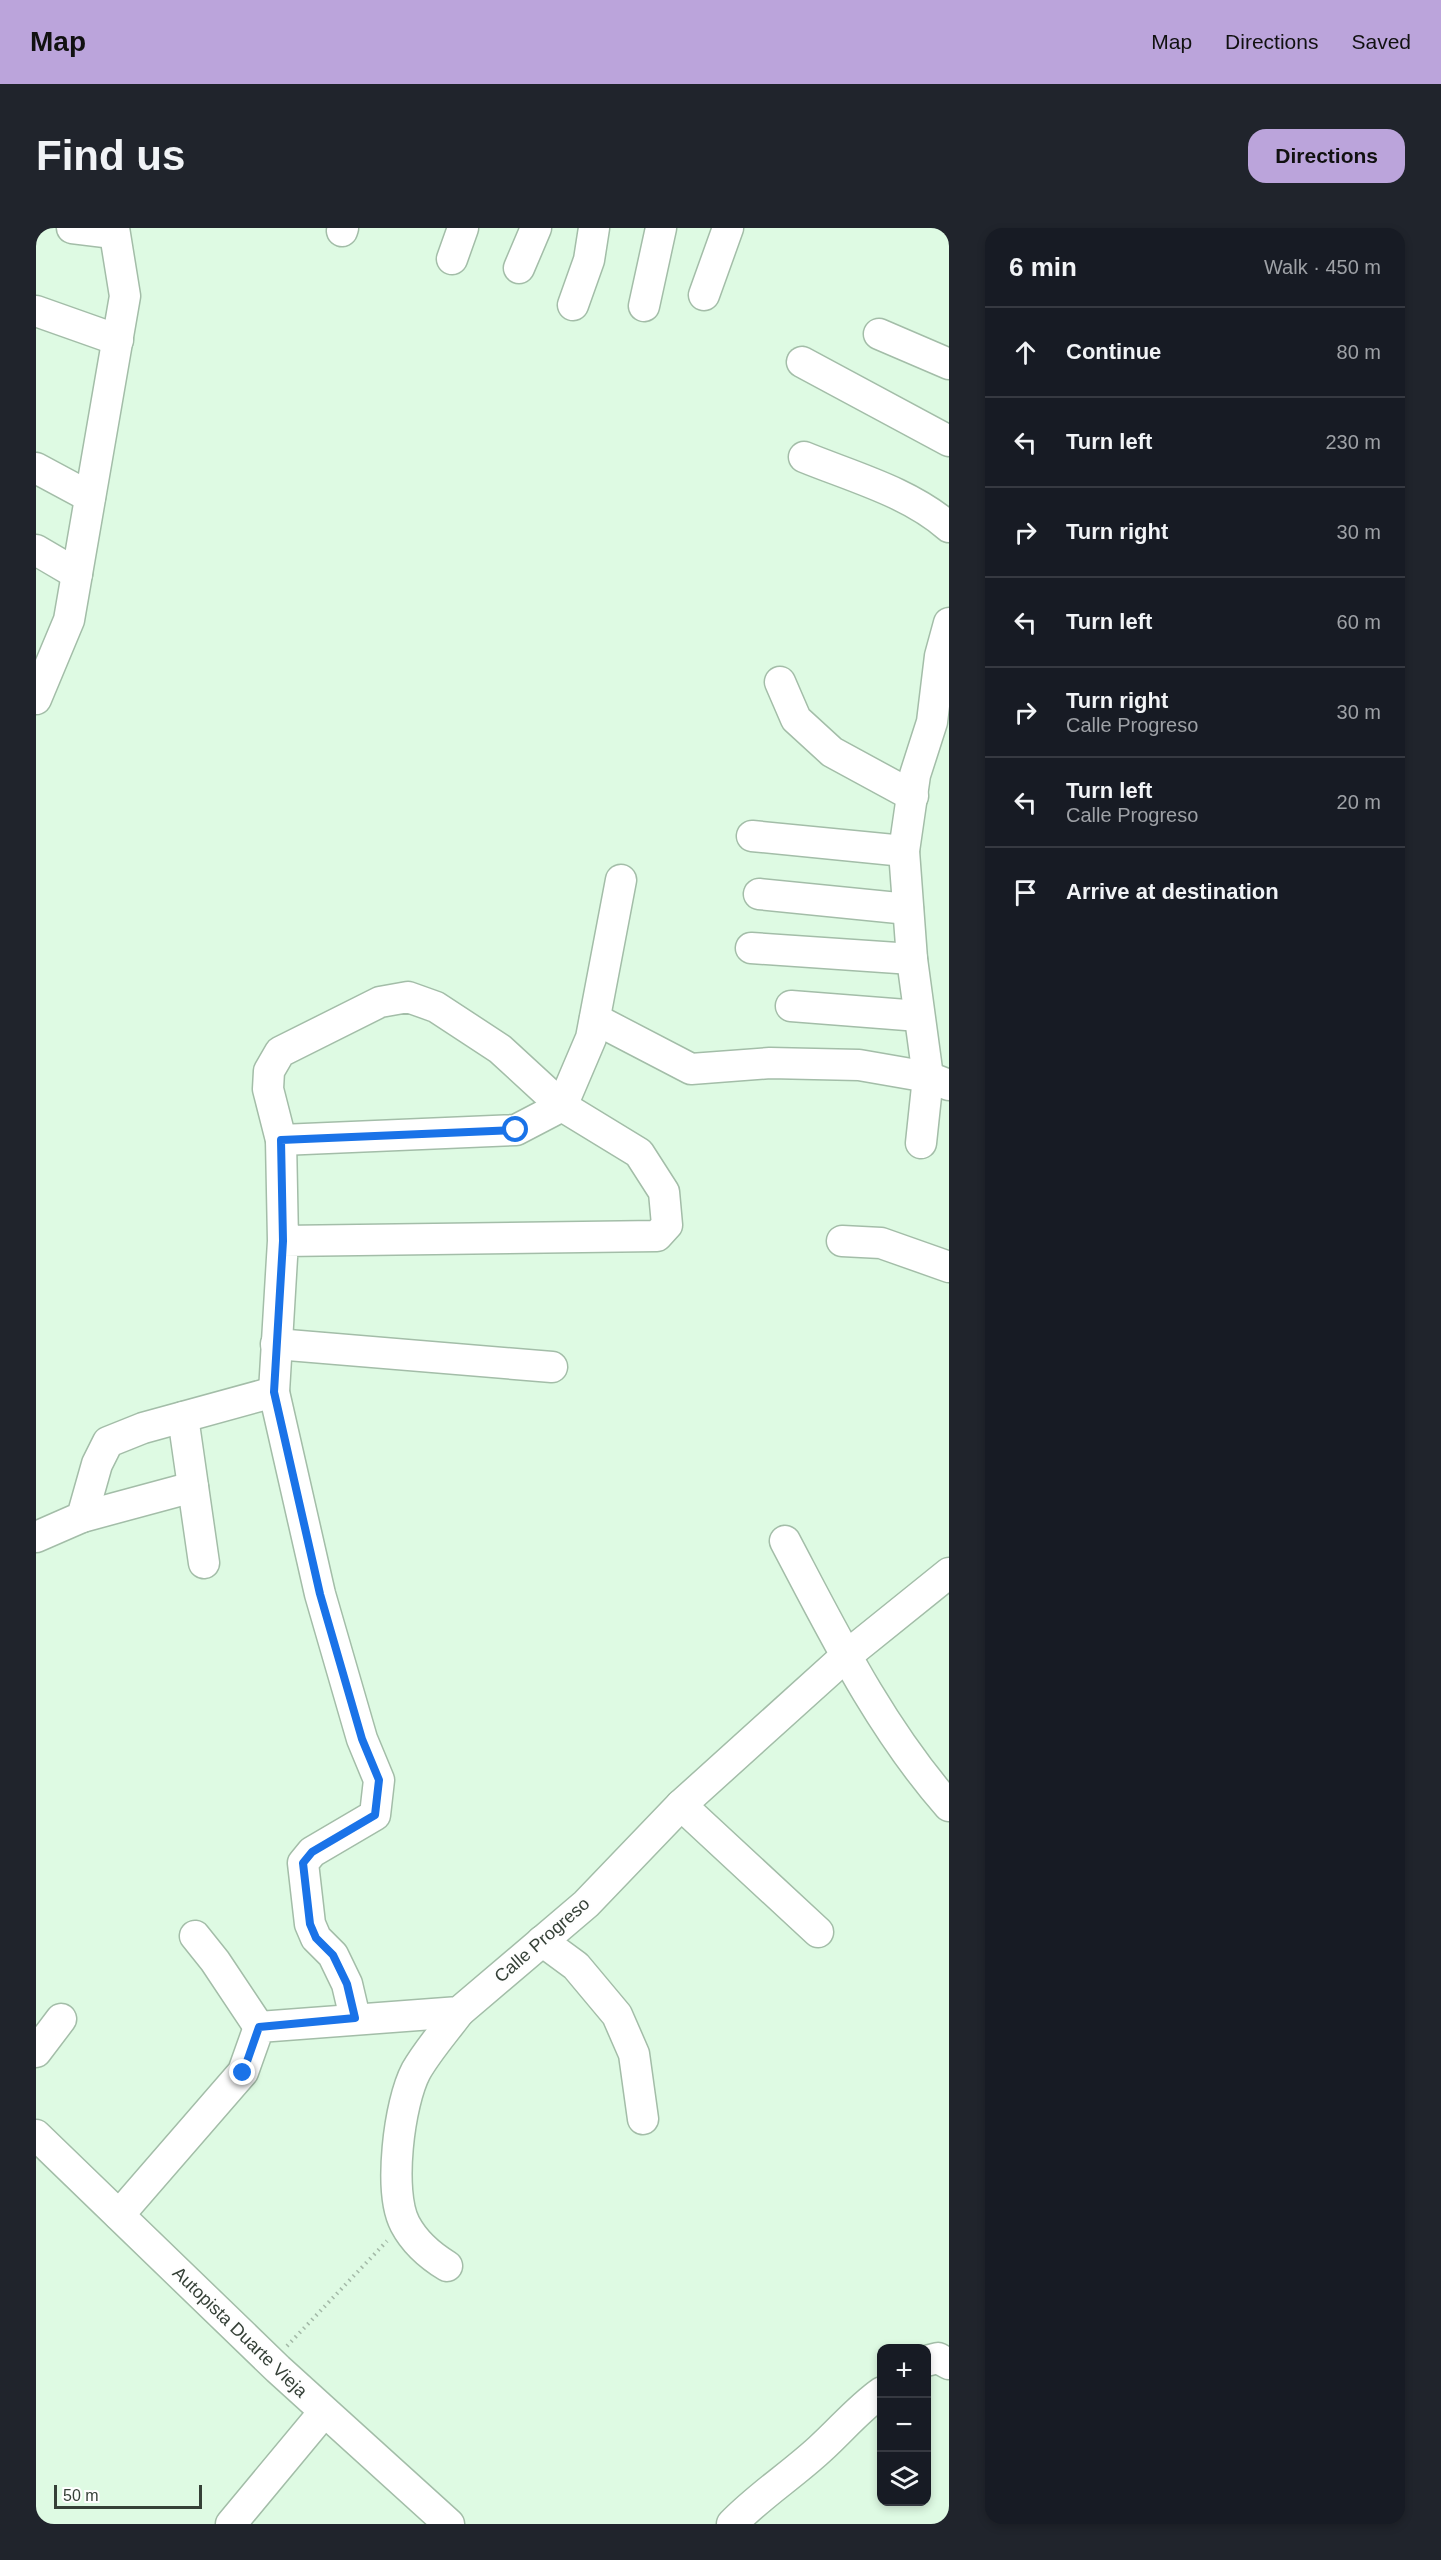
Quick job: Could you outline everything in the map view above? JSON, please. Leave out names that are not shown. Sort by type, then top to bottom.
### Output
[{"type":"street","points":[[36,699],[69,620],[125,296],[114,231],[72,228]]},
{"type":"street","points":[[452,259],[463,228]]},
{"type":"street","points":[[519,268],[536,228]]},
{"type":"street","points":[[573,305],[589,260],[594,228]]},
{"type":"street","points":[[644,306],[661,228]]},
{"type":"street","points":[[704,295],[728,228]]},
{"type":"street","points":[[36,311],[118,340]]},
{"type":"street","points":[[879,334],[949,364]]},
{"type":"street","points":[[802,362],[949,441]]},
{"type":"street","points":[[804,457],[906,498],[936,515],[949,527]]},
{"type":"street","points":[[36,468],[90,496]]},
{"type":"street","points":[[36,550],[77,574]]},
{"type":"street","points":[[921,1143],[938,1081],[919,1016],[912,959],[904,851],[915,775],[932,722],[940,656],[949,623]]},
{"type":"street","points":[[780,682],[796,719],[832,752],[913,796]]},
{"type":"street","points":[[752,836],[904,851]]},
{"type":"street","points":[[281,1140],[516,1130],[562,1106],[591,1038],[621,880]]},
{"type":"street","points":[[759,894],[908,909]]},
{"type":"street","points":[[751,948],[912,959]]},
{"type":"street","points":[[283,1241],[657,1236],[667,1225],[664,1192],[639,1153],[562,1106],[500,1049],[436,1007],[408,997],[380,1002],[280,1052],[269,1071],[268,1089],[281,1140],[283,1241],[274,1392],[320,1594],[362,1739],[379,1780],[375,1815],[312,1852],[303,1863],[310,1924],[316,1938],[333,1955],[338,1964],[347,1984],[355,2018]]},
{"type":"street","points":[[791,1006],[919,1016]]},
{"type":"street","points":[[595,1019],[691,1069],[770,1063],[859,1065],[938,1081]]},
{"type":"street","points":[[842,1241],[881,1243],[949,1267]]},
{"type":"street","points":[[276,1344],[552,1367]]},
{"type":"street","points":[[82,1517],[98,1464],[108,1442],[143,1428],[274,1392]]},
{"type":"street","points":[[183,1417],[204,1563]]},
{"type":"street","points":[[36,1537],[82,1517],[193,1487]]},
{"type":"street","points":[[785,1541],[846,1656],[919,1772],[949,1806]]},
{"type":"street","name":"Calle Progreso","points":[[404,2223],[397,2196],[397,2159],[402,2115],[416,2072],[459,2012],[586,1904],[681,1805],[846,1656],[949,1573]]},
{"type":"street","points":[[681,1805],[818,1932]]},
{"type":"street","points":[[195,1936],[215,1961],[259,2027]]},
{"type":"street","points":[[542,1941],[576,1966],[616,2015],[634,2054],[643,2119]]},
{"type":"street","points":[[259,2027],[459,2012]]},
{"type":"street","points":[[36,2052],[61,2019]]},
{"type":"street","points":[[119,2215],[243,2073],[259,2027]]},
{"type":"street","name":"Autopista Duarte Vieja","points":[[36,2135],[271,2362],[448,2524]]},
{"type":"street","points":[[404,2223],[426,2253],[447,2266]]},
{"type":"street","points":[[931,2360],[938,2358],[949,2364]]},
{"type":"street","points":[[732,2524],[750,2505],[819,2450],[877,2395]]},
{"type":"street","points":[[231,2524],[324,2412]]},
{"type":"path","points":[[271,2362],[404,2223]]},
{"type":"route","points":[[243,2073],[259,2027],[355,2018],[347,1984],[333,1955],[316,1938],[310,1924],[308,1890],[303,1863],[312,1852],[375,1815],[379,1780],[362,1739],[320,1594],[274,1392],[283,1241],[281,1140],[516,1130]]}]
